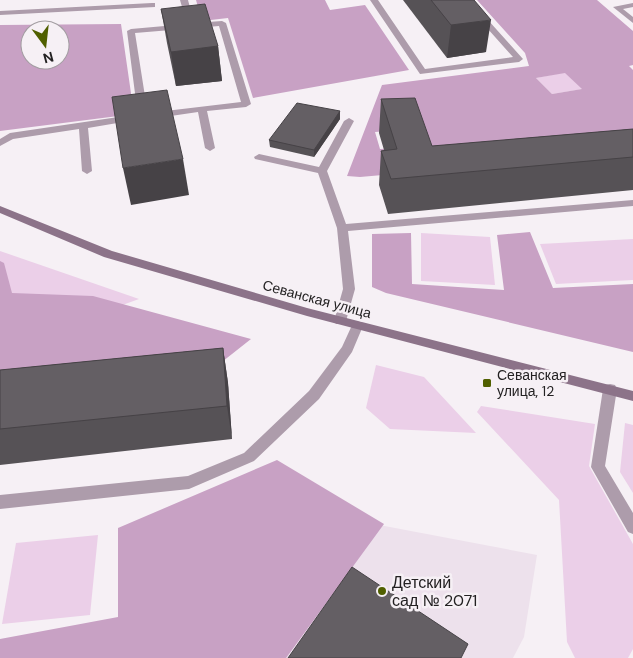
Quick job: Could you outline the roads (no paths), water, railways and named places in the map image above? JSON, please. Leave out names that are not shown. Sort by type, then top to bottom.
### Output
[{"type":"street","name":"Севанская улица","points":[[0,209],[108,254],[357,326],[633,396]]},
{"type":"lane","points":[[184,0],[191,26]]},
{"type":"lane","points":[[374,0],[423,72],[519,59],[466,0]]},
{"type":"lane","points":[[0,13],[152,5]]},
{"type":"lane","points":[[633,5],[617,7],[633,21]]},
{"type":"lane","points":[[0,143],[10,136],[246,104],[222,23],[131,32],[143,117]]},
{"type":"lane","points":[[202,109],[210,148]]},
{"type":"lane","points":[[340,321],[349,289],[342,228],[322,171],[349,121]]},
{"type":"lane","points":[[83,126],[87,171]]},
{"type":"lane","points":[[258,157],[322,171]]},
{"type":"lane","points":[[342,228],[633,203]]},
{"type":"lane","points":[[0,502],[188,482],[249,457],[314,395],[347,349],[357,326]]},
{"type":"lane","points":[[610,389],[598,467],[633,526]]},
{"type":"place","name":"Севанская улица, 12","points":[[487,383]]},
{"type":"place","name":"Детский сад № 2071","points":[[382,591]]}]
